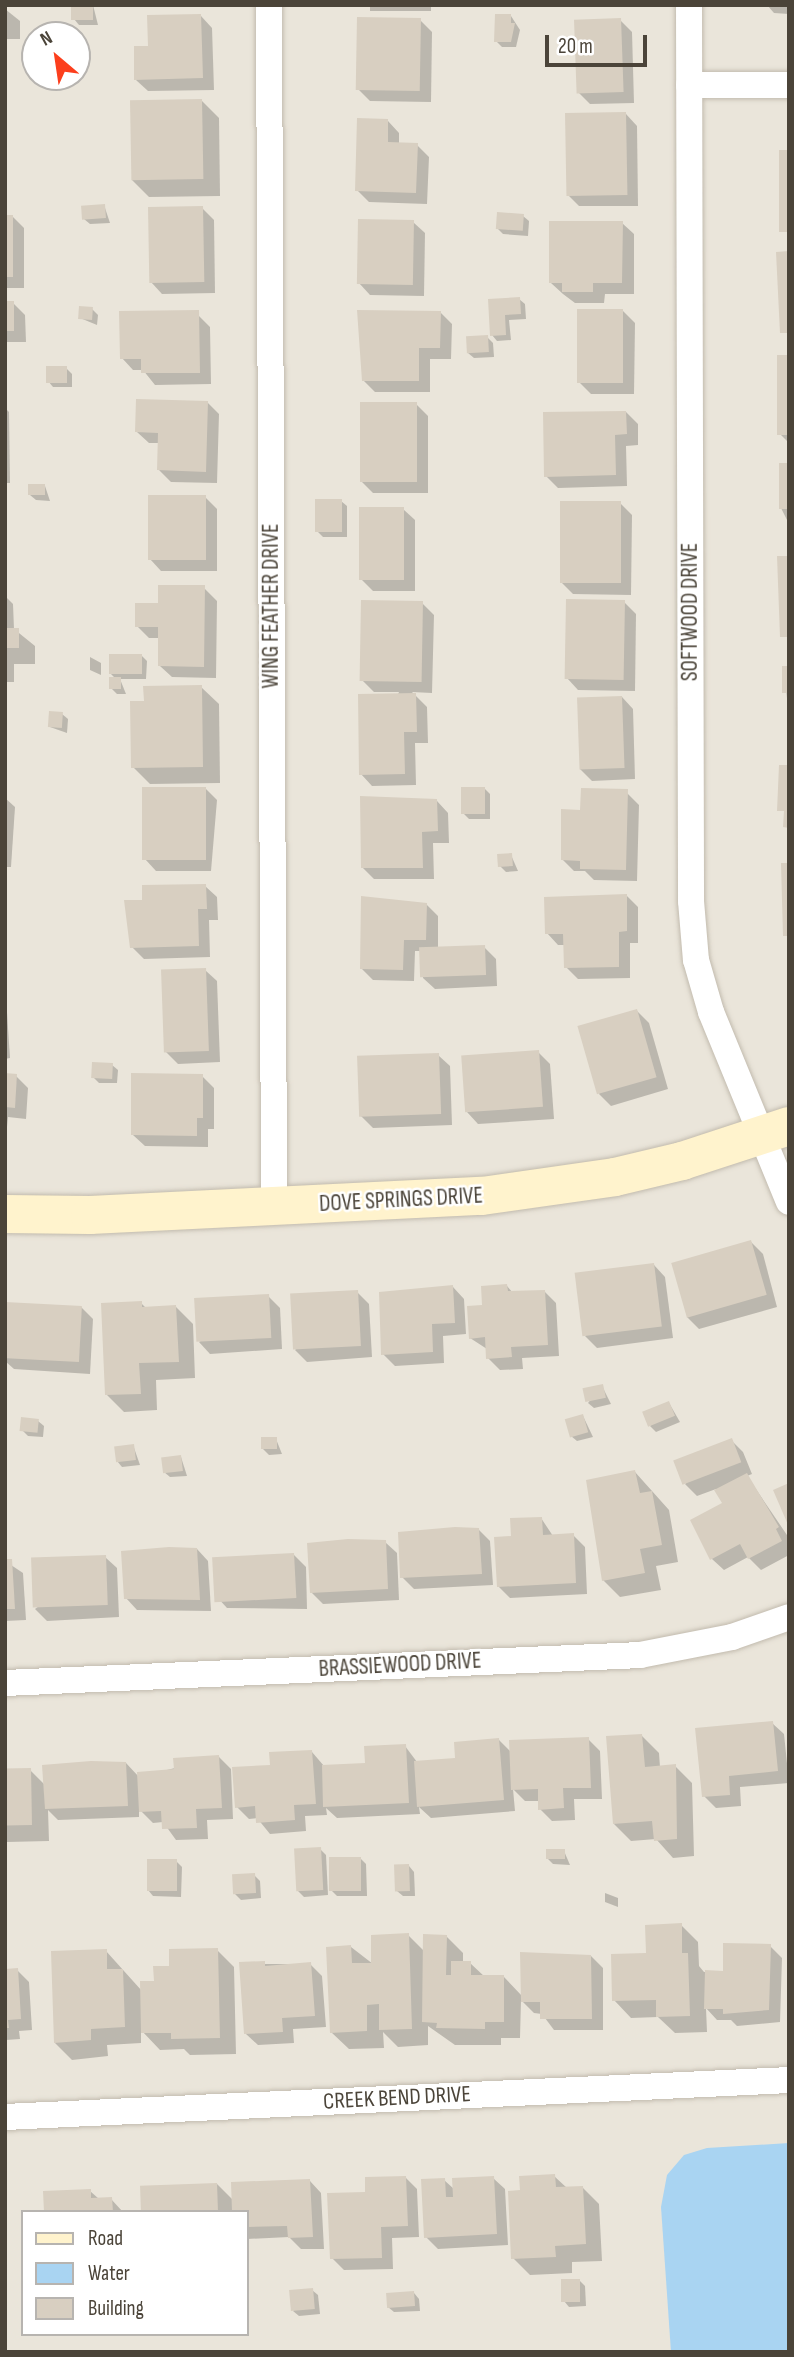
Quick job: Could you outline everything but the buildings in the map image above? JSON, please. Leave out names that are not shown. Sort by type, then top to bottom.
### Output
[{"type":"street","name":"WING FEATHER DRIVE","points":[[268,5],[274,1208]]},
{"type":"street","name":"SOFTWOOD DRIVE","points":[[689,5],[691,901],[696,960],[707,999],[774,1131],[789,1202]]},
{"type":"street","points":[[690,85],[789,85]]},
{"type":"street","name":"DOVE SPRINGS DRIVE","points":[[5,1214],[274,1208],[482,1196],[548,1187],[682,1161],[774,1131]]},
{"type":"street","name":"BRASSIEWOOD DRIVE","points":[[5,1683],[640,1655],[705,1644],[789,1617]]},
{"type":"street","name":"CREEK BEND DRIVE","points":[[5,2117],[789,2080]]},
{"type":"shaded area","points":[[5,5],[789,5],[789,2352],[5,2352]]},
{"type":"water","points":[[789,2143],[789,2352],[671,2352],[661,2207],[667,2175],[684,2155],[707,2148]]}]
